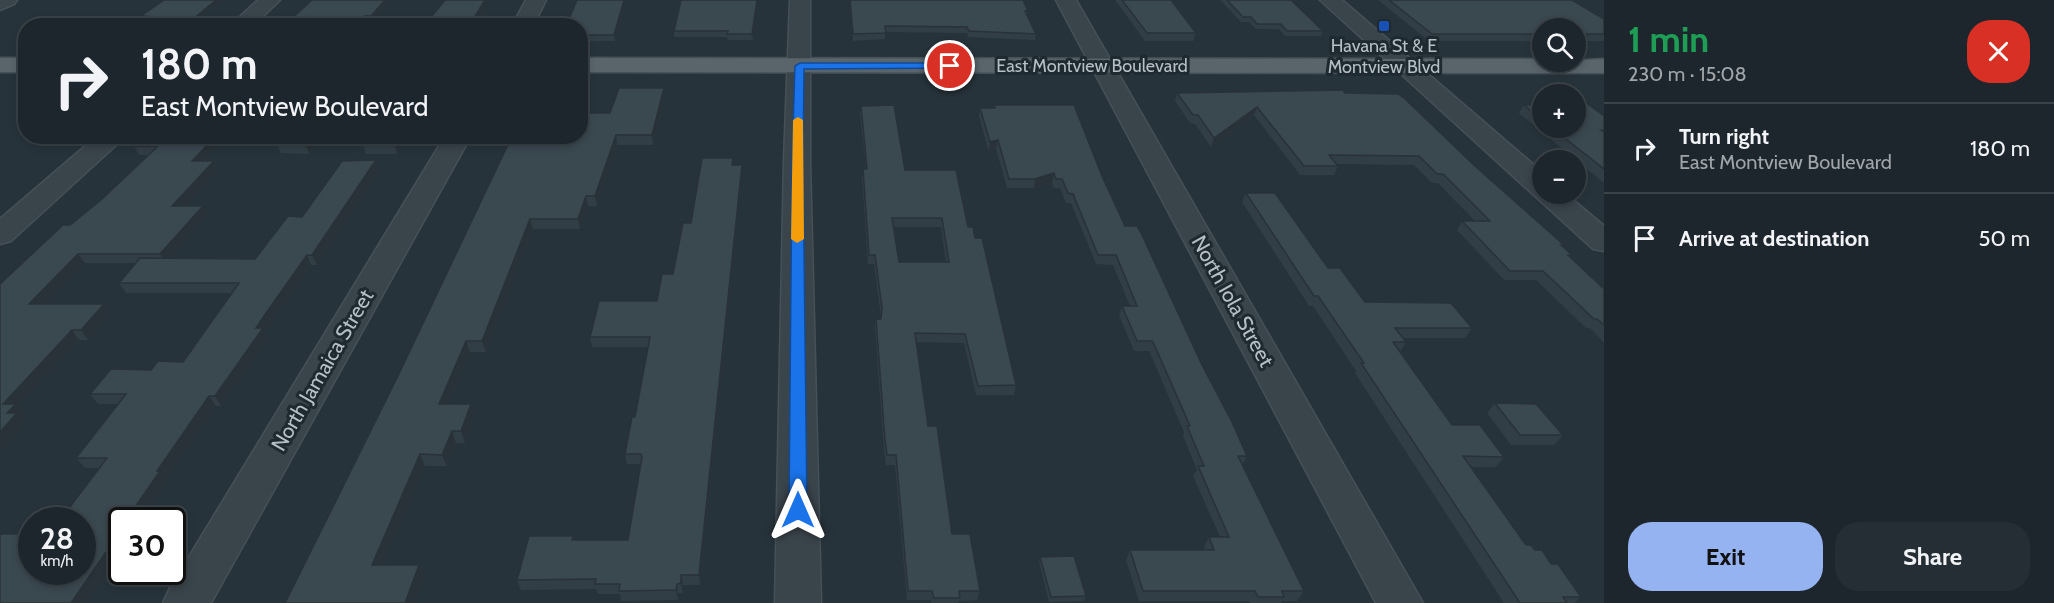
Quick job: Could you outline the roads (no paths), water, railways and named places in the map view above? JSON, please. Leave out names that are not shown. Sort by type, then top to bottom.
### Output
[{"type":"main road","points":[[0,65],[18,65]]},
{"type":"main road","name":"East Montview Boulevard","points":[[588,65],[1604,66]]},
{"type":"street","points":[[0,4],[7,0]]},
{"type":"street","points":[[249,18],[270,0]]},
{"type":"street","points":[[526,18],[536,0]]},
{"type":"street","points":[[798,603],[797,161],[800,0]]},
{"type":"street","name":"North Iola Street","points":[[1066,0],[1400,603]]},
{"type":"street","points":[[1330,0],[1532,178]]},
{"type":"street","points":[[0,235],[104,144]]},
{"type":"street","name":"North Jamaica Street","points":[[186,603],[453,144]]},
{"type":"street","points":[[1560,204],[1604,242]]},
{"type":"place","name":"Havana St & E Montview Blvd","points":[[1384,26]]}]
